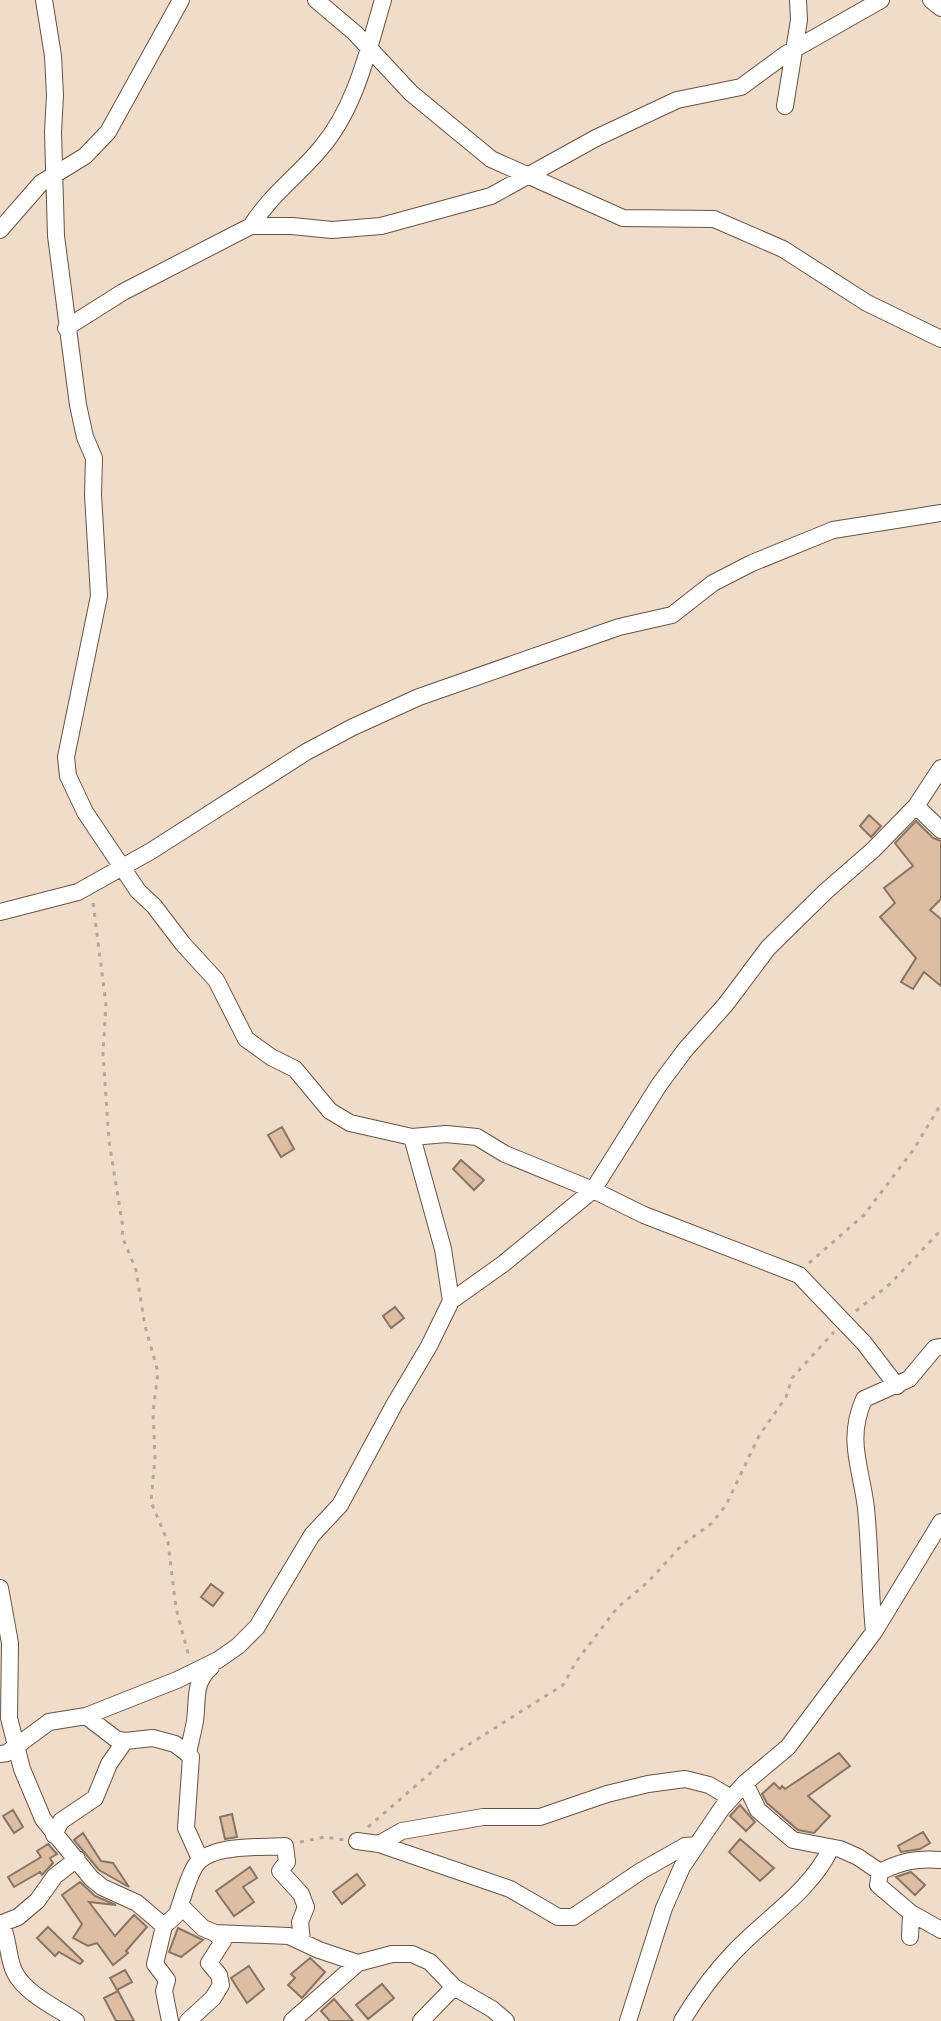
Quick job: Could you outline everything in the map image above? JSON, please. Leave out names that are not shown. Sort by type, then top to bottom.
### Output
[{"type":"street","points":[[44,0],[54,69],[56,236],[66,328],[85,437],[94,458],[99,596],[66,757],[68,776],[85,812],[138,891],[216,980],[246,1039],[295,1069],[330,1111],[350,1123],[412,1137],[446,1134],[477,1137],[505,1154],[684,1231],[799,1275],[879,1359],[897,1386]]},
{"type":"street","points":[[0,230],[41,183],[85,156],[108,132],[181,0]]},
{"type":"street","points":[[316,0],[368,47],[411,93],[491,159],[623,218],[714,219],[783,249],[867,303],[941,339]]},
{"type":"street","points":[[251,226],[263,207],[321,149],[340,122],[354,91],[383,0]]},
{"type":"street","points":[[785,106],[799,20],[798,0]]},
{"type":"street","points":[[66,328],[123,292],[251,226],[332,230],[381,226],[491,196],[596,138],[677,100],[741,87],[793,50],[881,0]]},
{"type":"street","points":[[931,0],[941,8]]},
{"type":"street","points":[[0,912],[78,892],[151,851],[306,752],[419,697],[619,627],[672,615],[713,583],[752,563],[833,530],[941,513]]},
{"type":"street","points":[[8,1750],[49,1722],[86,1716],[218,1660],[257,1627],[312,1535],[340,1505],[451,1301],[503,1264],[593,1190],[659,1085],[768,948],[916,806],[941,768]]},
{"type":"street","points":[[916,806],[941,830]]},
{"type":"street","points":[[412,1137],[443,1249],[451,1301]]},
{"type":"street","points":[[874,1632],[865,1507],[854,1434],[856,1417],[864,1399],[897,1386],[919,1368],[935,1348],[941,1347]]},
{"type":"street","points":[[628,2021],[664,1908],[682,1867],[731,1798],[788,1747],[874,1632],[941,1522]]},
{"type":"street","points":[[0,1588],[10,1643],[8,1750],[43,1819],[91,1878],[102,1887],[137,1903],[164,1926]]},
{"type":"street","points":[[188,1754],[195,1721],[196,1690],[202,1676],[218,1660]]},
{"type":"street","points":[[86,1716],[116,1739],[153,1738],[175,1744],[191,1757],[186,1828],[200,1859]]},
{"type":"street","points":[[54,1835],[61,1821],[95,1798],[109,1764],[125,1741]]},
{"type":"street","points":[[379,1844],[402,1831],[438,1823],[483,1817],[540,1817],[607,1794],[685,1779],[709,1785],[731,1798]]},
{"type":"street","points":[[745,1783],[758,1810],[793,1840],[858,1857],[880,1872]]},
{"type":"street","points":[[357,1841],[379,1844],[510,1889],[558,1917],[573,1917],[667,1856],[685,1846],[697,1845]]},
{"type":"street","points":[[170,2021],[164,1991],[167,1980],[155,1964],[164,1926],[177,1914],[193,1869],[200,1859],[232,1848],[285,1846],[287,1862],[280,1871],[301,1894],[306,1907],[300,1922],[302,1941]]},
{"type":"street","points":[[682,2021],[709,1981],[735,1951],[809,1884],[831,1848]]},
{"type":"street","points":[[880,1872],[916,1858],[941,1860]]},
{"type":"street","points":[[76,2021],[22,1984],[6,1953],[5,1930],[0,1924],[18,1917],[37,1901],[55,1876],[77,1859]]},
{"type":"street","points":[[880,1872],[878,1885],[911,1913],[941,1930]]},
{"type":"street","points":[[180,1905],[203,1928],[215,1933],[276,1935],[302,1941],[358,1963]]},
{"type":"street","points":[[910,1937],[911,1913]]},
{"type":"street","points":[[188,2021],[213,1998],[221,1985],[219,1975],[209,1963],[223,1941],[215,1933]]},
{"type":"street","points":[[292,2021],[309,2015],[358,1963],[392,1954],[412,1954],[430,1962],[454,1987],[506,2021]]},
{"type":"street","points":[[421,2021],[454,1987]]},
{"type":"path","points":[[91,884],[105,995],[103,1054],[111,1165],[122,1236],[136,1270],[145,1326],[158,1372],[153,1412],[155,1457],[151,1502],[168,1542],[176,1608],[193,1672]]},
{"type":"path","points":[[799,1275],[864,1215],[914,1149],[941,1104]]},
{"type":"path","points":[[285,1846],[325,1837],[357,1841],[416,1783],[449,1757],[563,1685],[576,1662],[617,1608],[648,1582],[682,1545],[712,1523],[726,1505],[759,1436],[786,1397],[792,1378],[806,1366],[842,1321],[890,1284],[941,1230]]},
{"type":"building","points":[[869,815],[881,826],[871,837],[860,826]]},
{"type":"building","points":[[916,821],[933,838],[941,841],[941,899],[930,910],[941,919],[941,986],[924,972],[913,989],[901,982],[916,958],[880,917],[895,903],[884,888],[913,866],[895,843]]},
{"type":"building","points":[[282,1127],[294,1149],[281,1157],[268,1135]]},
{"type":"building","points":[[461,1160],[484,1180],[474,1190],[453,1169]]},
{"type":"building","points":[[395,1307],[404,1318],[391,1328],[383,1316]]},
{"type":"building","points":[[211,1584],[223,1593],[213,1606],[201,1597]]},
{"type":"building","points":[[839,1753],[850,1766],[808,1796],[830,1816],[814,1833],[798,1830],[767,1803],[762,1794],[774,1783],[785,1789]]},
{"type":"building","points":[[740,1805],[755,1822],[746,1831],[730,1816]]},
{"type":"building","points":[[13,1810],[23,1827],[14,1833],[3,1816]]},
{"type":"building","points":[[232,1814],[237,1837],[225,1839],[220,1817]]},
{"type":"building","points":[[923,1832],[930,1843],[920,1849],[901,1852],[898,1846]]},
{"type":"building","points":[[83,1833],[101,1861],[113,1863],[129,1887],[99,1870],[74,1840]]},
{"type":"building","points":[[740,1839],[774,1868],[760,1881],[729,1852]]},
{"type":"building","points":[[48,1844],[57,1854],[50,1858],[53,1863],[42,1875],[40,1872],[14,1887],[8,1877],[41,1857],[37,1851]]},
{"type":"building","points":[[250,1867],[257,1878],[243,1887],[254,1902],[234,1916],[216,1891]]},
{"type":"building","points":[[911,1872],[925,1885],[915,1895],[896,1877]]},
{"type":"building","points":[[357,1874],[365,1885],[342,1904],[333,1892]]},
{"type":"building","points":[[80,1882],[95,1896],[116,1905],[89,1902],[115,1936],[134,1915],[147,1927],[126,1951],[128,1953],[113,1965],[97,1943],[88,1946],[73,1938],[82,1924],[62,1895]]},
{"type":"building","points":[[48,1927],[83,1961],[80,1964],[59,1952],[55,1956],[37,1938]]},
{"type":"building","points":[[178,1928],[203,1940],[181,1957],[169,1952]]},
{"type":"building","points":[[310,1958],[325,1972],[302,1998],[288,1985],[295,1978],[291,1974]]},
{"type":"building","points":[[249,1966],[264,1989],[247,2003],[231,1978]]},
{"type":"building","points":[[125,1970],[132,1982],[117,1990],[110,1978]]},
{"type":"building","points":[[382,1984],[394,1998],[368,2019],[356,2005]]},
{"type":"building","points":[[118,1991],[134,2021],[116,2021],[104,1998]]},
{"type":"building","points":[[334,1999],[353,2021],[330,2021],[321,2011]]}]
